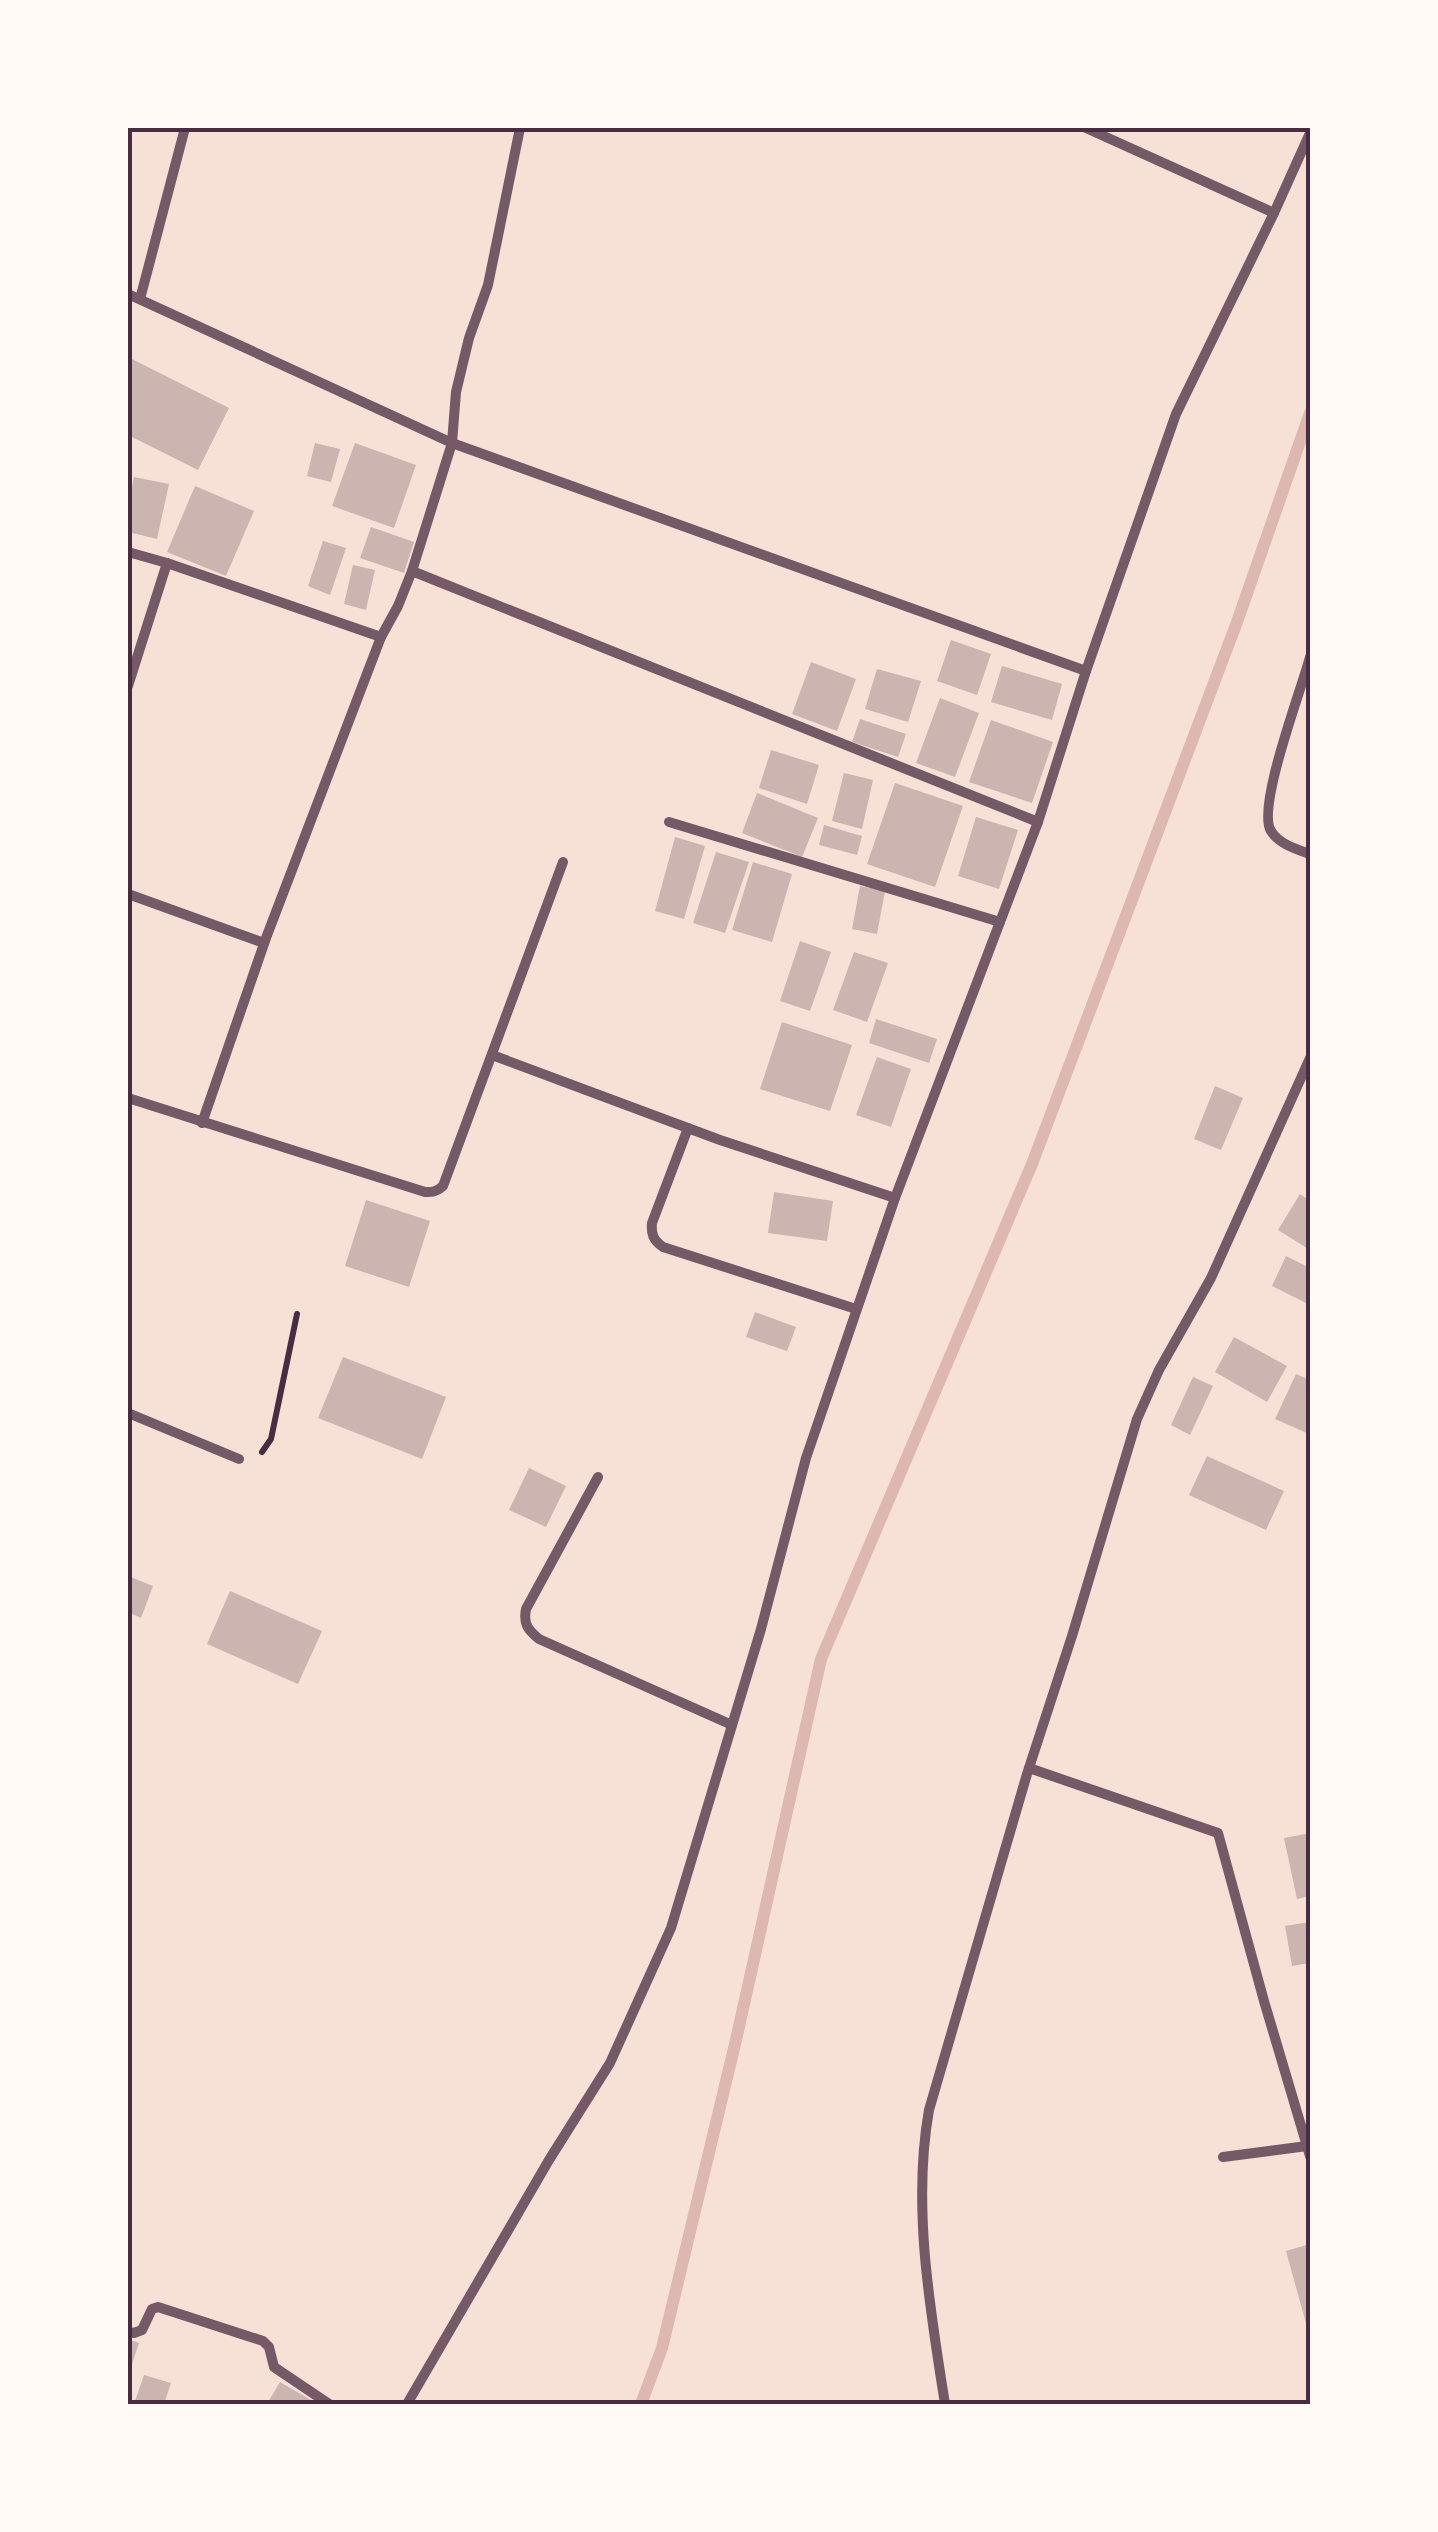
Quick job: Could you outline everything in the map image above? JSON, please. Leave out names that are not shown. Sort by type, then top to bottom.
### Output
[{"type":"street","points":[[140,299],[185,128]]},
{"type":"street","points":[[202,1122],[264,942],[381,637],[412,572],[452,443],[456,392],[469,338],[488,285],[520,128]]},
{"type":"street","points":[[1086,128],[1274,213]]},
{"type":"street","points":[[407,2404],[610,2063],[671,1928],[761,1628],[806,1458],[895,1198],[1038,822],[1086,670],[1176,414],[1310,133]]},
{"type":"street","points":[[128,294],[452,443],[1086,670]]},
{"type":"street","points":[[128,552],[381,637]]},
{"type":"street","points":[[128,686],[167,563]]},
{"type":"street","points":[[412,572],[1038,822]]},
{"type":"street","points":[[1310,657],[1274,776],[1266,819],[1280,842],[1310,854]]},
{"type":"street","points":[[670,822],[1000,922]]},
{"type":"street","points":[[128,1098],[433,1192],[442,1186],[564,862]]},
{"type":"street","points":[[128,894],[264,942]]},
{"type":"street","points":[[492,1054],[688,1128],[895,1198]]},
{"type":"street","points":[[945,2404],[924,2239],[922,2153],[929,2110],[1137,1419],[1159,1370],[1212,1278],[1310,1058]]},
{"type":"street","points":[[688,1128],[652,1222],[656,1242],[856,1310]]},
{"type":"street","points":[[128,1413],[240,1459]]},
{"type":"street","points":[[598,1476],[526,1609],[528,1630],[538,1639],[732,1726]]},
{"type":"street","points":[[1029,1768],[1218,1833],[1309,2151],[1224,2157]]},
{"type":"street","points":[[128,2332],[142,2330],[152,2309],[158,2307],[263,2341],[269,2347],[274,2367],[329,2404]]},
{"type":"path","points":[[240,1459],[258,1456],[271,1439],[297,1314]]},
{"type":"building","points":[[132,359],[229,408],[198,470],[128,435],[128,368]]},
{"type":"building","points":[[315,443],[340,449],[331,482],[307,476]]},
{"type":"building","points":[[355,443],[416,465],[394,528],[332,506]]},
{"type":"building","points":[[134,477],[169,484],[157,539],[128,532]]},
{"type":"building","points":[[195,486],[254,511],[226,576],[167,552]]},
{"type":"building","points":[[371,527],[414,542],[404,573],[360,558]]},
{"type":"building","points":[[323,541],[346,548],[330,595],[308,586]]},
{"type":"building","points":[[353,565],[375,570],[366,610],[344,604]]},
{"type":"building","points":[[951,640],[991,654],[977,695],[937,681]]},
{"type":"building","points":[[811,662],[856,679],[837,731],[792,714]]},
{"type":"building","points":[[1002,666],[1062,684],[1052,720],[991,702]]},
{"type":"building","points":[[877,669],[921,681],[908,722],[865,709]]},
{"type":"building","points":[[940,698],[979,713],[955,777],[916,763]]},
{"type":"building","points":[[860,719],[906,734],[898,757],[852,742]]},
{"type":"building","points":[[991,720],[1053,742],[1032,803],[969,782]]},
{"type":"building","points":[[771,750],[819,765],[807,804],[759,788]]},
{"type":"building","points":[[844,773],[873,780],[862,829],[832,821]]},
{"type":"building","points":[[895,783],[963,806],[935,887],[867,864]]},
{"type":"building","points":[[757,793],[818,818],[802,857],[742,833]]},
{"type":"building","points":[[976,817],[1018,830],[999,889],[958,876]]},
{"type":"building","points":[[824,825],[862,836],[857,855],[819,845]]},
{"type":"building","points":[[675,837],[705,846],[684,919],[655,911]]},
{"type":"building","points":[[716,852],[749,862],[725,933],[693,923]]},
{"type":"building","points":[[753,862],[792,874],[772,942],[732,930]]},
{"type":"building","points":[[860,886],[885,891],[877,934],[852,929]]},
{"type":"building","points":[[800,941],[831,952],[810,1011],[780,1001]]},
{"type":"building","points":[[854,952],[888,963],[867,1022],[833,1010]]},
{"type":"building","points":[[876,1019],[937,1039],[929,1063],[869,1043]]},
{"type":"building","points":[[782,1022],[852,1045],[830,1111],[760,1089]]},
{"type":"building","points":[[877,1057],[911,1069],[891,1127],[856,1115]]},
{"type":"building","points":[[1215,1086],[1243,1098],[1221,1150],[1194,1139]]},
{"type":"building","points":[[774,1192],[833,1201],[827,1241],[768,1233]]},
{"type":"building","points":[[1300,1194],[1310,1201],[1310,1250],[1278,1230]]},
{"type":"building","points":[[366,1200],[430,1221],[409,1287],[345,1266]]},
{"type":"building","points":[[1286,1256],[1310,1268],[1310,1305],[1272,1286]]},
{"type":"building","points":[[755,1312],[796,1327],[787,1351],[746,1337]]},
{"type":"building","points":[[1234,1337],[1287,1366],[1267,1402],[1215,1372]]},
{"type":"building","points":[[343,1357],[446,1397],[422,1459],[318,1418]]},
{"type":"building","points":[[1296,1374],[1310,1380],[1309,1434],[1275,1419]]},
{"type":"building","points":[[1193,1377],[1213,1386],[1190,1435],[1171,1425]]},
{"type":"building","points":[[1207,1456],[1284,1491],[1266,1530],[1189,1495]]},
{"type":"building","points":[[529,1468],[566,1486],[546,1527],[509,1510]]},
{"type":"building","points":[[128,1576],[153,1586],[141,1618],[128,1612]]},
{"type":"building","points":[[230,1591],[322,1631],[298,1684],[207,1644]]},
{"type":"building","points":[[1310,1833],[1310,1896],[1297,1899],[1284,1838]]},
{"type":"building","points":[[1310,1922],[1310,1963],[1292,1966],[1285,1926]]},
{"type":"building","points":[[1310,2244],[1310,2326],[1307,2327],[1286,2251]]},
{"type":"building","points":[[128,2339],[139,2343],[128,2376]]},
{"type":"building","points":[[144,2375],[171,2383],[164,2404],[134,2404]]},
{"type":"building","points":[[280,2382],[318,2404],[267,2404]]},
{"type":"waterway","points":[[641,2404],[662,2348],[821,1659],[1032,1164],[1237,622],[1310,413]]}]
